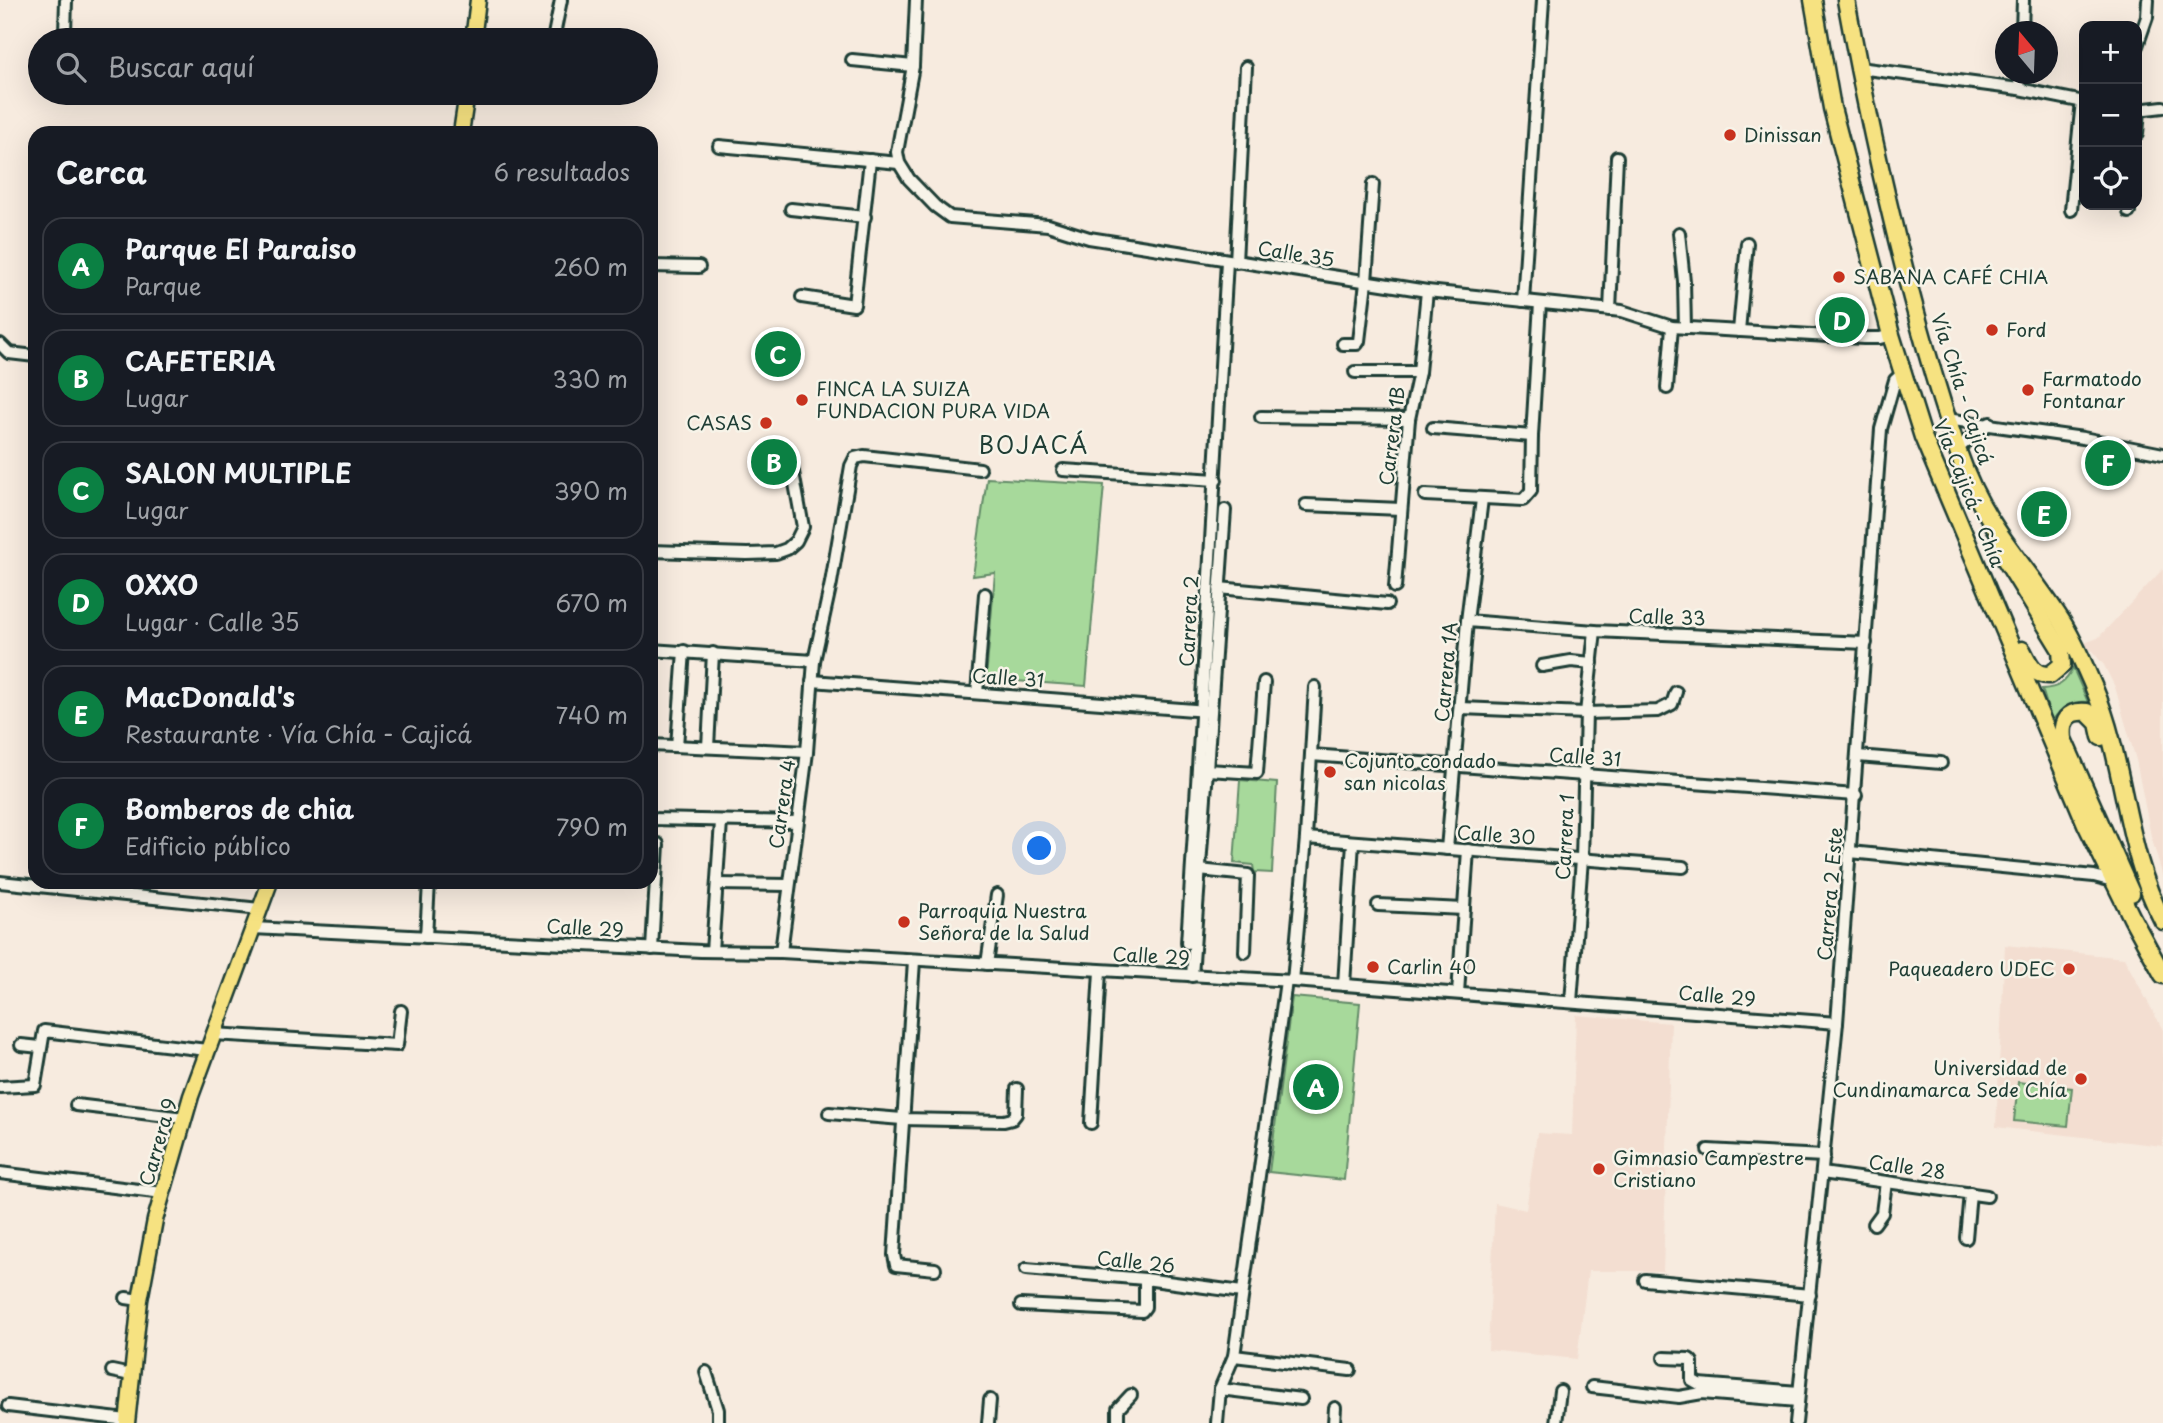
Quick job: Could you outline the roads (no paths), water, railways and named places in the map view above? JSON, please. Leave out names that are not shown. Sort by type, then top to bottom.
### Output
[{"type":"highway","name":"Vía Cajicá - Chía","points":[[1813,0],[1827,90],[1891,334],[1923,437],[1989,599],[2113,881],[2163,975]]},
{"type":"highway","name":"Vía Chía - Cajicá","points":[[1846,0],[1902,264],[1946,419],[1966,474],[1996,529],[2064,624],[2076,646],[2105,716],[2141,865],[2163,921]]},
{"type":"highway","points":[[1989,599],[2005,612],[2034,671],[2044,675],[2059,670],[2063,659],[2061,650],[2004,557],[1996,529]]},
{"type":"highway","points":[[2121,780],[2109,764],[2094,717],[2087,712],[2071,714],[2064,719],[2061,727],[2063,739],[2131,893],[2132,918]]},
{"type":"main road","points":[[474,28],[478,0]]},
{"type":"main road","points":[[461,126],[465,105]]},
{"type":"main road","name":"Carrera 9","points":[[127,1421],[133,1299],[206,1050],[268,889]]},
{"type":"street","points":[[65,28],[66,0]]},
{"type":"street","points":[[555,28],[561,0]]},
{"type":"street","points":[[719,146],[899,163],[899,141],[913,66],[916,0]]},
{"type":"street","points":[[1523,301],[1543,0]]},
{"type":"street","points":[[2022,21],[2023,0]]},
{"type":"street","points":[[2142,32],[2147,17],[2148,0]]},
{"type":"street","points":[[852,60],[913,66]]},
{"type":"street","name":"Carrera 2","points":[[1202,769],[1211,630],[1216,480],[1246,67]]},
{"type":"street","points":[[1859,68],[2019,89],[2079,100]]},
{"type":"street","points":[[2019,84],[2019,89]]},
{"type":"street","points":[[2142,110],[2163,107]]},
{"type":"street","points":[[2071,210],[2079,137]]},
{"type":"street","points":[[1610,310],[1617,157]]},
{"type":"street","points":[[802,297],[854,305],[870,160]]},
{"type":"street","name":"Calle 35","points":[[899,163],[921,193],[950,217],[1048,225],[1089,238],[1427,291],[1622,311],[1672,327],[1864,338],[1880,338],[1891,334]]},
{"type":"street","points":[[1343,344],[1358,343],[1366,282],[1373,184]]},
{"type":"street","points":[[791,209],[865,216]]},
{"type":"street","points":[[1679,233],[1685,328]]},
{"type":"street","points":[[1739,331],[1747,243]]},
{"type":"street","points":[[658,266],[699,267]]},
{"type":"street","name":"Carrera 1B","points":[[1395,587],[1409,419],[1419,372],[1427,291]]},
{"type":"street","points":[[1425,495],[1523,500],[1531,491],[1540,303]]},
{"type":"street","points":[[1667,388],[1672,327]]},
{"type":"street","points":[[0,344],[9,353],[28,355]]},
{"type":"street","points":[[1355,372],[1419,372]]},
{"type":"street","name":"Carrera 2 Este","points":[[1796,1423],[1837,1023],[1856,795],[1881,429],[1895,380],[1903,373]]},
{"type":"street","points":[[1261,417],[1409,419]]},
{"type":"street","points":[[1946,419],[1990,423],[2163,454]]},
{"type":"street","points":[[1957,449],[1990,423]]},
{"type":"street","points":[[1433,428],[1532,436]]},
{"type":"street","name":"Carrera 4","points":[[781,952],[807,752],[814,660],[831,583],[851,466],[855,458],[864,456],[980,469]]},
{"type":"street","points":[[658,551],[747,554],[776,553],[787,549],[796,541],[803,527],[792,467]]},
{"type":"street","points":[[1063,470],[1216,480]]},
{"type":"street","name":"Carrera 1A","points":[[1447,849],[1467,621],[1482,499]]},
{"type":"street","points":[[1306,505],[1401,509]]},
{"type":"street","points":[[1211,630],[1219,588],[1226,510]]},
{"type":"street","points":[[1219,588],[1387,604]]},
{"type":"street","points":[[977,693],[985,594]]},
{"type":"street","name":"Calle 33","points":[[1467,621],[1595,631],[1866,643]]},
{"type":"street","name":"Carrera 1","points":[[1571,1002],[1583,859],[1586,713],[1595,631]]},
{"type":"street","points":[[658,650],[814,660]]},
{"type":"street","points":[[677,746],[684,651]]},
{"type":"street","points":[[708,747],[713,653]]},
{"type":"street","points":[[1542,666],[1571,661],[1592,663]]},
{"type":"street","name":"Calle 31","points":[[812,681],[1207,711]]},
{"type":"street","points":[[1202,769],[1257,774],[1264,682]]},
{"type":"street","points":[[1217,1423],[1220,1389],[1234,1356],[1289,981],[1306,838],[1315,687]]},
{"type":"street","points":[[1461,708],[1586,713],[1658,711],[1672,704],[1676,692]]},
{"type":"street","points":[[658,745],[807,752]]},
{"type":"street","name":"Calle 31","points":[[1311,755],[1856,795]]},
{"type":"street","points":[[1858,756],[1941,763]]},
{"type":"street","points":[[1189,976],[1194,814],[1202,769]]},
{"type":"street","points":[[1189,976],[1199,870],[1202,769]]},
{"type":"street","points":[[658,819],[797,822]]},
{"type":"street","points":[[712,951],[721,822]]},
{"type":"street","name":"Calle 30","points":[[1306,838],[1683,867]]},
{"type":"street","points":[[1344,985],[1353,842]]},
{"type":"street","points":[[1458,993],[1468,850]]},
{"type":"street","points":[[1850,852],[2094,876],[2113,881]]},
{"type":"street","points":[[1199,870],[1248,875],[1245,952]]},
{"type":"street","points":[[0,882],[28,884]]},
{"type":"street","points":[[717,884],[789,885]]},
{"type":"street","points":[[85,889],[261,909]]},
{"type":"street","points":[[426,937],[429,889]]},
{"type":"street","points":[[652,948],[655,889]]},
{"type":"street","points":[[987,964],[997,895]]},
{"type":"street","points":[[1378,905],[1464,909]]},
{"type":"street","name":"Calle 29","points":[[253,928],[712,951],[781,952],[1289,981],[1837,1023]]},
{"type":"street","points":[[914,961],[894,1255],[896,1265],[935,1269]]},
{"type":"street","points":[[1091,1123],[1100,971]]},
{"type":"street","points":[[213,1034],[397,1045],[401,1011]]},
{"type":"street","points":[[0,1087],[35,1085],[44,1031],[206,1050]]},
{"type":"street","points":[[21,1045],[40,1047]]},
{"type":"street","points":[[829,1113],[902,1119],[1004,1121],[1012,1119],[1016,1114],[1017,1089]]},
{"type":"street","points":[[76,1105],[184,1118]]},
{"type":"street","points":[[1708,1150],[1824,1156]]},
{"type":"street","points":[[0,1173],[163,1193]]},
{"type":"street","name":"Calle 28","points":[[1822,1173],[1987,1196]]},
{"type":"street","points":[[1874,1224],[1881,1213],[1886,1182]]},
{"type":"street","points":[[1966,1238],[1970,1194]]},
{"type":"street","name":"Calle 26","points":[[1026,1269],[1145,1279],[1242,1293]]},
{"type":"street","points":[[1021,1305],[1142,1311],[1145,1279]]},
{"type":"street","points":[[1645,1280],[1810,1295]]},
{"type":"street","points":[[1234,1356],[1350,1370]]},
{"type":"street","points":[[1664,1358],[1689,1359],[1692,1362],[1692,1380],[1699,1384],[1798,1396]]},
{"type":"street","points":[[112,1371],[131,1374]]},
{"type":"street","points":[[706,1372],[718,1410],[719,1423]]},
{"type":"street","points":[[1592,1387],[1679,1397],[1702,1393],[1798,1396]]},
{"type":"street","points":[[1220,1389],[1301,1399]]},
{"type":"street","points":[[1556,1423],[1560,1391]]},
{"type":"street","points":[[1118,1423],[1118,1409],[1131,1395]]},
{"type":"street","points":[[988,1423],[990,1399]]},
{"type":"street","points":[[8,1406],[127,1421]]},
{"type":"street","points":[[1334,1423],[1335,1408]]},
{"type":"place","name":"Dinissan","points":[[1730,135]]},
{"type":"place","name":"SABANA CAFÉ CHIA","points":[[1839,277]]},
{"type":"place","name":"OXXO","points":[[1842,320]]},
{"type":"place","name":"Ford","points":[[1992,330]]},
{"type":"place","name":"SALON MULTIPLE","points":[[778,354]]},
{"type":"place","name":"Farmatodo Fontanar","points":[[2028,390]]},
{"type":"place","name":"FINCA LA SUIZA FUNDACION PURA VIDA","points":[[802,400]]},
{"type":"place","name":"CASAS","points":[[766,423]]},
{"type":"place","name":"CAFETERIA","points":[[774,462]]},
{"type":"place","name":"Bomberos de chia","points":[[2108,463]]},
{"type":"place","name":"MacDonald's","points":[[2044,514]]},
{"type":"place","name":"Cojunto condado san nicolas","points":[[1330,772]]},
{"type":"place","name":"Parroquia Nuestra Señora de la Salud","points":[[904,922]]},
{"type":"place","name":"Carlin 40","points":[[1373,967]]},
{"type":"place","name":"Paqueadero UDEC","points":[[2069,969]]},
{"type":"place","name":"Universidad de Cundinamarca Sede Chía","points":[[2081,1079]]},
{"type":"place","name":"Parque El Paraiso","points":[[1316,1087]]},
{"type":"place","name":"Gimnasio Campestre Cristiano","points":[[1599,1169]]},
{"type":"district","name":"BOJACÁ","points":[[1034,446]]}]
